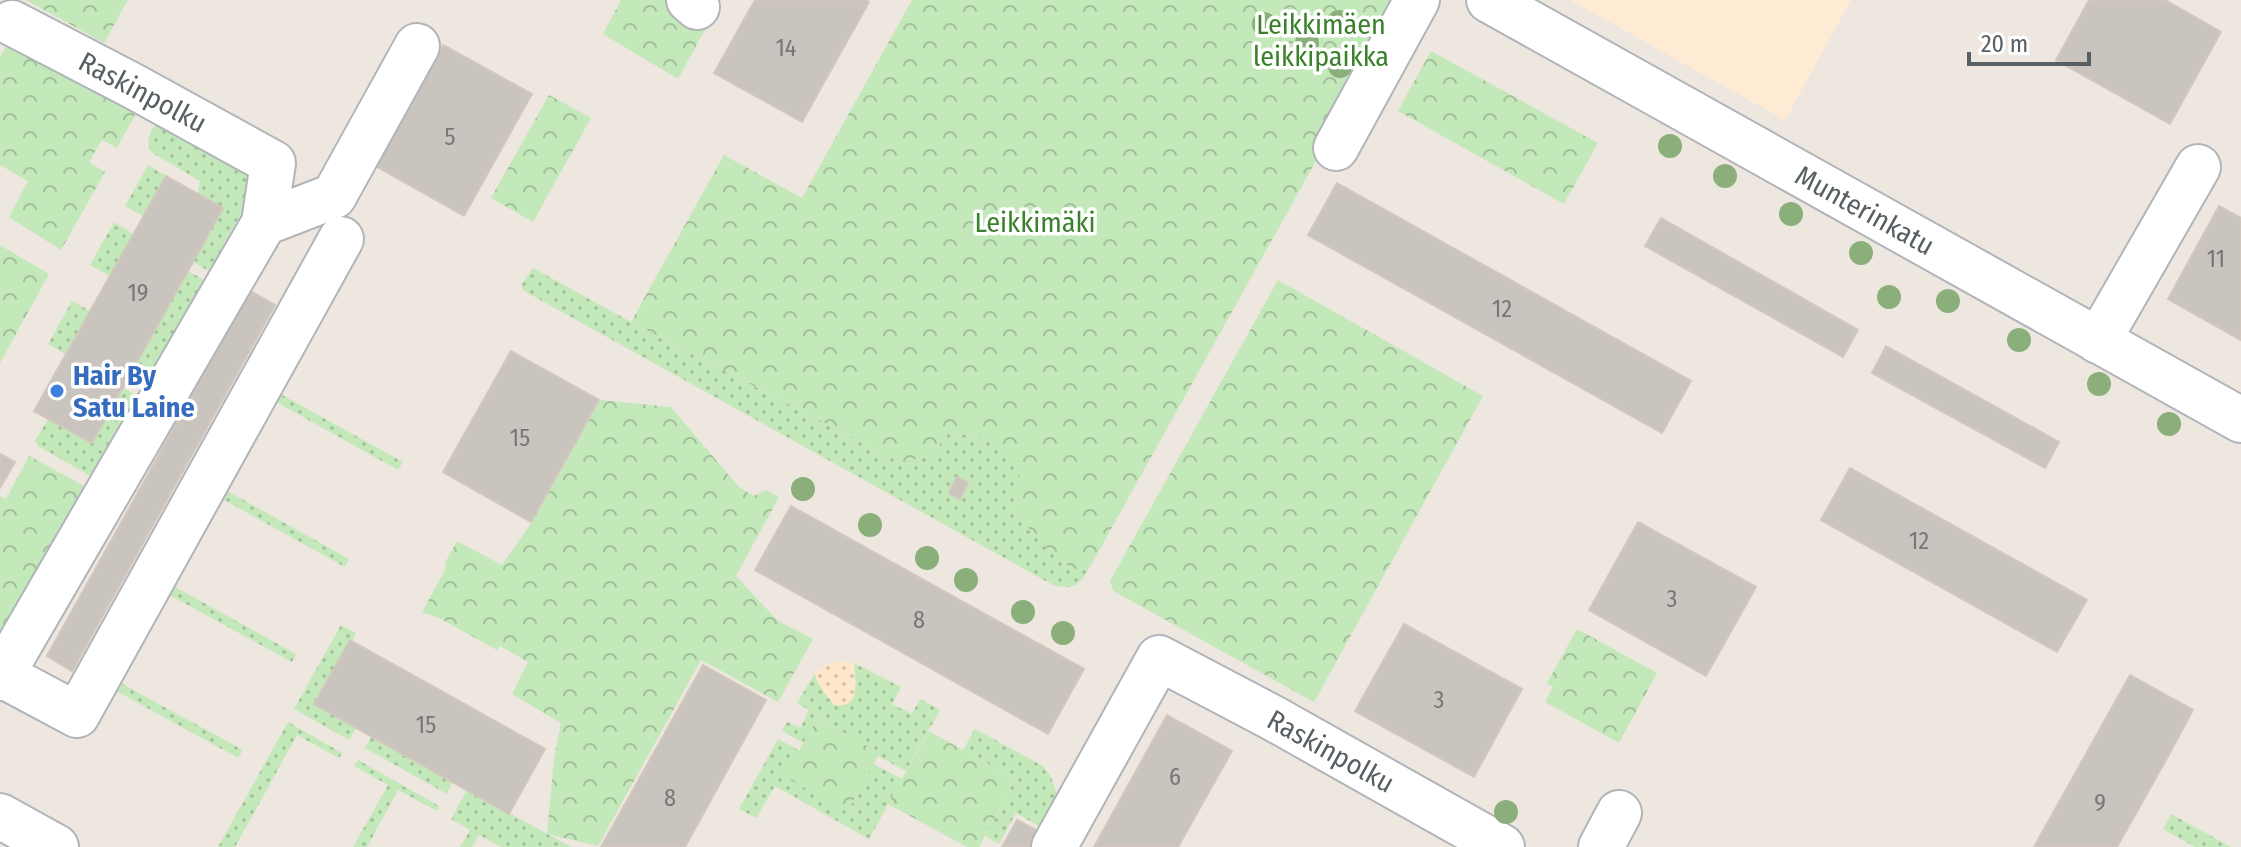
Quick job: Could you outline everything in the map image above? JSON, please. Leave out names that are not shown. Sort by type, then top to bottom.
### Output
[{"type":"street","points":[[1336,148],[1417,0]]},
{"type":"street","name":"Munterinkatu","points":[[1489,0],[2241,420]]},
{"type":"street","name":"Raskinpolku","points":[[12,23],[273,163],[264,223]]},
{"type":"street","points":[[341,239],[77,715],[1,676],[264,223],[334,196],[417,46]]},
{"type":"street","points":[[2098,341],[2198,167]]},
{"type":"street","name":"Raskinpolku","points":[[1054,847],[1159,658],[1273,718],[1502,847]]},
{"type":"street","points":[[0,816],[56,847]]},
{"type":"shaded area","points":[[1570,0],[1851,0],[1785,120]]},
{"type":"green space","points":[[26,0],[128,0],[104,43]]},
{"type":"green space","points":[[621,0],[677,0],[706,28],[678,79],[603,34]]},
{"type":"green space","name":"Leikkimäki","points":[[912,0],[1402,0],[1401,8],[1091,565],[1082,571],[1053,554],[1013,508],[1022,463],[985,438],[950,432],[932,454],[902,463],[631,322],[724,155],[802,198]]},
{"type":"green space","points":[[13,33],[136,108],[117,148],[102,140],[89,162],[105,172],[61,250],[9,217],[28,181],[0,165],[0,57]]},
{"type":"green space","points":[[1431,51],[1598,143],[1564,204],[1398,111]]},
{"type":"green space","points":[[549,95],[591,118],[533,222],[491,198]]},
{"type":"green space","points":[[160,121],[264,173],[209,271],[193,262],[223,208],[198,193],[200,181],[151,152],[148,144],[150,135]]},
{"type":"green space","points":[[148,165],[166,176],[143,216],[125,206]]},
{"type":"green space","points":[[114,222],[133,234],[110,276],[90,265]]},
{"type":"green space","points":[[0,245],[49,274],[0,363]]},
{"type":"green space","points":[[533,268],[902,463],[932,454],[950,432],[985,438],[1023,463],[1013,508],[1035,535],[1053,554],[1072,567],[1082,571],[1091,565],[1076,584],[1067,587],[1053,585],[526,292],[522,284]]},
{"type":"green space","points":[[188,271],[204,280],[144,387],[129,379]]},
{"type":"green space","points":[[1278,280],[1483,396],[1314,702],[1117,593],[1110,581]]},
{"type":"green space","points":[[72,301],[90,311],[65,354],[48,344]]},
{"type":"green space","points":[[124,388],[139,397],[94,478],[38,446],[35,441],[48,419],[92,443]]},
{"type":"green space","points":[[275,391],[403,462],[398,470],[271,399]]},
{"type":"green space","points":[[600,400],[671,407],[739,487],[753,496],[766,490],[779,497],[736,576],[778,621],[813,639],[778,702],[701,660],[598,846],[547,834],[554,758],[561,723],[512,694],[528,662],[500,646],[497,650],[422,612],[457,541],[502,565],[532,522]]},
{"type":"green space","points":[[29,456],[88,488],[0,646],[0,496],[6,499]]},
{"type":"green space","points":[[222,488],[349,559],[345,567],[217,496]]},
{"type":"green space","points":[[168,583],[296,654],[292,662],[164,592]]},
{"type":"green space","points":[[341,625],[356,633],[314,704],[356,728],[349,740],[294,709]]},
{"type":"green space","points":[[1577,629],[1657,673],[1619,743],[1545,702],[1553,687],[1547,683]]},
{"type":"green space","points":[[854,663],[901,687],[892,704],[912,714],[920,699],[940,710],[906,771],[819,718],[804,743],[782,731],[787,722],[800,728],[809,710],[797,703],[815,673],[829,699],[856,684]]},
{"type":"green space","points":[[115,680],[243,750],[238,758],[111,688]]},
{"type":"green space","points":[[818,718],[880,753],[847,812],[784,776]]},
{"type":"green space","points":[[288,722],[342,753],[339,758],[297,735],[235,847],[218,847]]},
{"type":"green space","points":[[975,729],[1043,766],[1051,777],[1059,800],[1048,831],[1016,813],[999,844],[985,836],[1015,779],[963,750]]},
{"type":"green space","points":[[929,731],[1015,779],[979,847],[967,847],[888,804]]},
{"type":"green space","points":[[371,736],[452,782],[447,794],[365,748]]},
{"type":"green space","points":[[778,739],[800,751],[785,775],[848,811],[873,764],[902,779],[869,839],[775,786],[756,818],[739,809]]},
{"type":"green space","points":[[358,760],[439,806],[437,811],[398,790],[367,847],[353,847],[388,785],[354,766]]},
{"type":"green space","points":[[467,790],[571,847],[501,847],[479,835],[472,847],[460,847],[470,830],[451,819]]},
{"type":"green space","points":[[2171,814],[2231,847],[2195,847],[2163,829]]},
{"type":"sand","points":[[838,661],[854,663],[855,692],[850,703],[843,705],[834,705],[815,673]]},
{"type":"building","points":[[755,0],[869,2],[802,122],[714,73]]},
{"type":"building","points":[[2089,0],[2165,0],[2221,32],[2170,124],[2056,60]]},
{"type":"building","points":[[443,45],[532,94],[464,216],[376,166]]},
{"type":"building","points":[[166,176],[223,208],[92,443],[34,411]]},
{"type":"building","points":[[1337,183],[1691,381],[1662,433],[1308,235]]},
{"type":"building","points":[[2219,206],[2241,218],[2241,340],[2168,299]]},
{"type":"building","points":[[1661,218],[1858,330],[1843,357],[1645,246]]},
{"type":"building","points":[[250,291],[275,305],[72,671],[47,656]]},
{"type":"building","points":[[1886,346],[2059,442],[2045,468],[1872,373]]},
{"type":"building","points":[[511,351],[599,400],[531,522],[443,472]]},
{"type":"building","points":[[0,454],[15,462],[0,488]]},
{"type":"building","points":[[1850,468],[2087,600],[2057,652],[1821,520]]},
{"type":"building","points":[[957,477],[968,483],[960,499],[949,493]]},
{"type":"building","points":[[791,506],[1084,669],[1048,734],[755,570]]},
{"type":"building","points":[[1638,522],[1756,587],[1706,676],[1589,610]]},
{"type":"building","points":[[1404,624],[1522,689],[1474,777],[1355,711]]},
{"type":"building","points":[[350,640],[545,749],[509,814],[314,704]]},
{"type":"building","points":[[703,665],[766,700],[685,847],[601,847]]},
{"type":"building","points":[[2130,675],[2193,710],[2166,760],[2117,847],[2034,847]]},
{"type":"building","points":[[1167,715],[1232,751],[1178,847],[1094,847]]},
{"type":"building","points":[[1017,820],[1038,831],[1029,847],[1002,847]]},
{"type":"place","name":"Hair By Satu Laine","points":[[57,391]]},
{"type":"park label","name":"Leikkimäen leikkipaikka","points":[[1321,40]]}]
